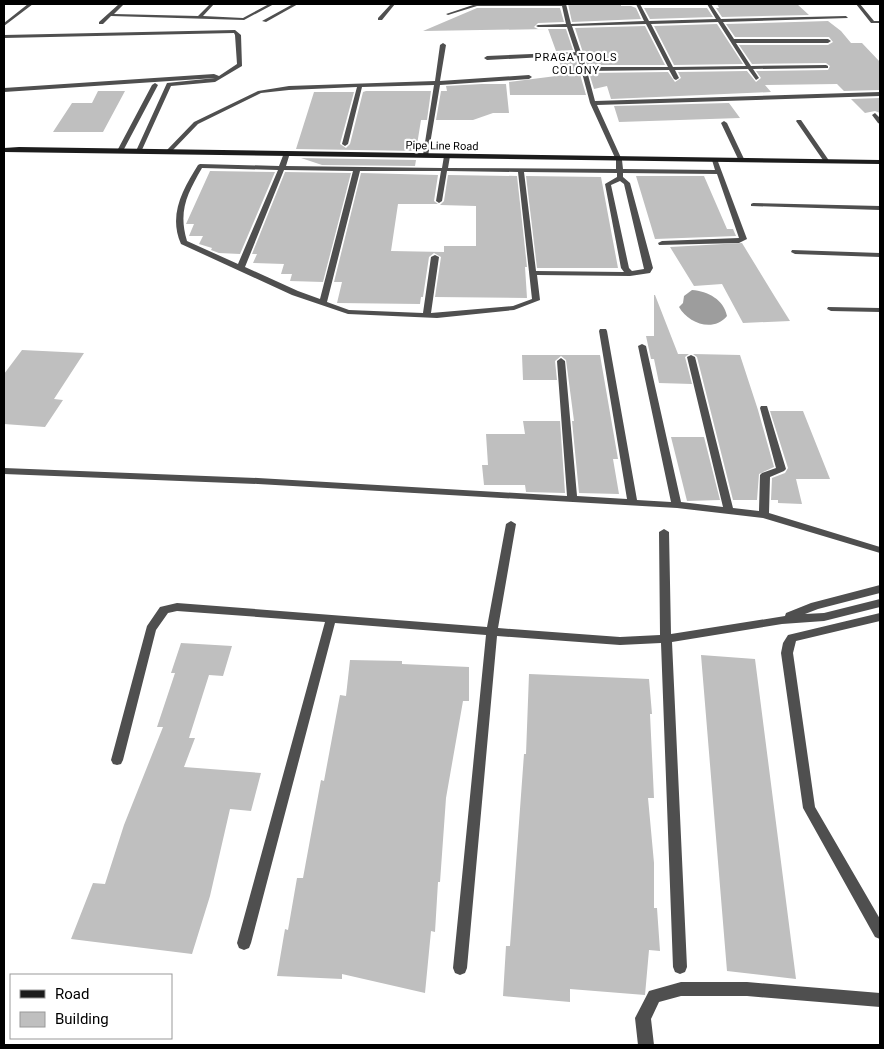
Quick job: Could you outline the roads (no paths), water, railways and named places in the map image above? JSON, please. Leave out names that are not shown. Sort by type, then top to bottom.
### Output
[{"type":"street","points":[[5,23],[31,4]]},
{"type":"street","points":[[101,24],[122,4]]},
{"type":"street","points":[[200,18],[212,4]]},
{"type":"street","points":[[111,14],[244,19],[272,4]]},
{"type":"street","points":[[264,21],[296,4]]},
{"type":"street","points":[[380,19],[393,4]]},
{"type":"street","points":[[448,14],[477,5],[564,4],[593,103],[619,160],[620,174],[628,183],[649,268],[643,273],[630,274],[533,273]]},
{"type":"street","points":[[638,4],[676,78]]},
{"type":"street","points":[[708,4],[756,78]]},
{"type":"street","points":[[858,4],[873,22],[880,22]]},
{"type":"street","points":[[538,26],[846,17]]},
{"type":"street","points":[[4,36],[235,31],[238,35],[240,64],[213,81],[4,95]]},
{"type":"street","points":[[732,42],[828,41]]},
{"type":"street","points":[[426,155],[443,45]]},
{"type":"street","points":[[487,58],[579,54]]},
{"type":"street","points":[[584,69],[826,67]]},
{"type":"street","points":[[4,90],[214,76],[220,78]]},
{"type":"street","points":[[169,151],[196,123],[260,92],[289,88],[438,83],[529,77]]},
{"type":"street","points":[[139,151],[170,84]]},
{"type":"street","points":[[120,151],[155,85]]},
{"type":"street","points":[[345,144],[360,85]]},
{"type":"street","points":[[593,103],[880,94]]},
{"type":"street","points":[[875,115],[880,122]]},
{"type":"street","points":[[799,121],[826,162]]},
{"type":"street","points":[[724,123],[742,161]]},
{"type":"street","name":"Pipe Line Road","points":[[4,150],[426,155],[619,160],[880,162]]},
{"type":"street","points":[[241,267],[287,153]]},
{"type":"street","points":[[439,202],[447,156]]},
{"type":"street","points":[[662,243],[739,241],[743,239],[714,160]]},
{"type":"street","points":[[521,170],[536,300],[514,308],[428,315],[348,312],[294,293],[184,242],[181,234],[182,198],[200,166],[521,170],[620,174],[719,172]]},
{"type":"street","points":[[323,303],[357,168]]},
{"type":"street","points":[[620,174],[608,184],[625,268],[630,274]]},
{"type":"street","points":[[754,205],[880,208]]},
{"type":"street","points":[[795,252],[880,255]]},
{"type":"street","points":[[428,315],[435,257]]},
{"type":"street","points":[[831,309],[880,310]]},
{"type":"street","points":[[603,331],[633,503]]},
{"type":"street","points":[[642,346],[677,505]]},
{"type":"street","points":[[691,357],[729,510]]},
{"type":"street","points":[[561,361],[572,500]]},
{"type":"street","points":[[764,408],[780,469],[765,475],[764,515]]},
{"type":"street","points":[[4,471],[258,481],[677,505],[764,515],[880,550]]},
{"type":"street","points":[[460,968],[492,631],[511,524]]},
{"type":"street","points":[[664,532],[666,639],[680,967]]},
{"type":"street","points":[[782,620],[815,606],[880,589]]},
{"type":"street","points":[[117,760],[151,629],[164,610],[189,607],[620,641],[666,639],[782,620],[824,617],[880,603]]},
{"type":"street","points":[[880,617],[792,638],[787,653],[809,808],[880,932]]},
{"type":"street","points":[[244,943],[331,619]]},
{"type":"street","points":[[646,1045],[643,1018],[654,996],[680,989],[747,989],[880,1000]]},
{"type":"district","name":"PRAGA TOOLS COLONY","points":[[576,63]]}]
